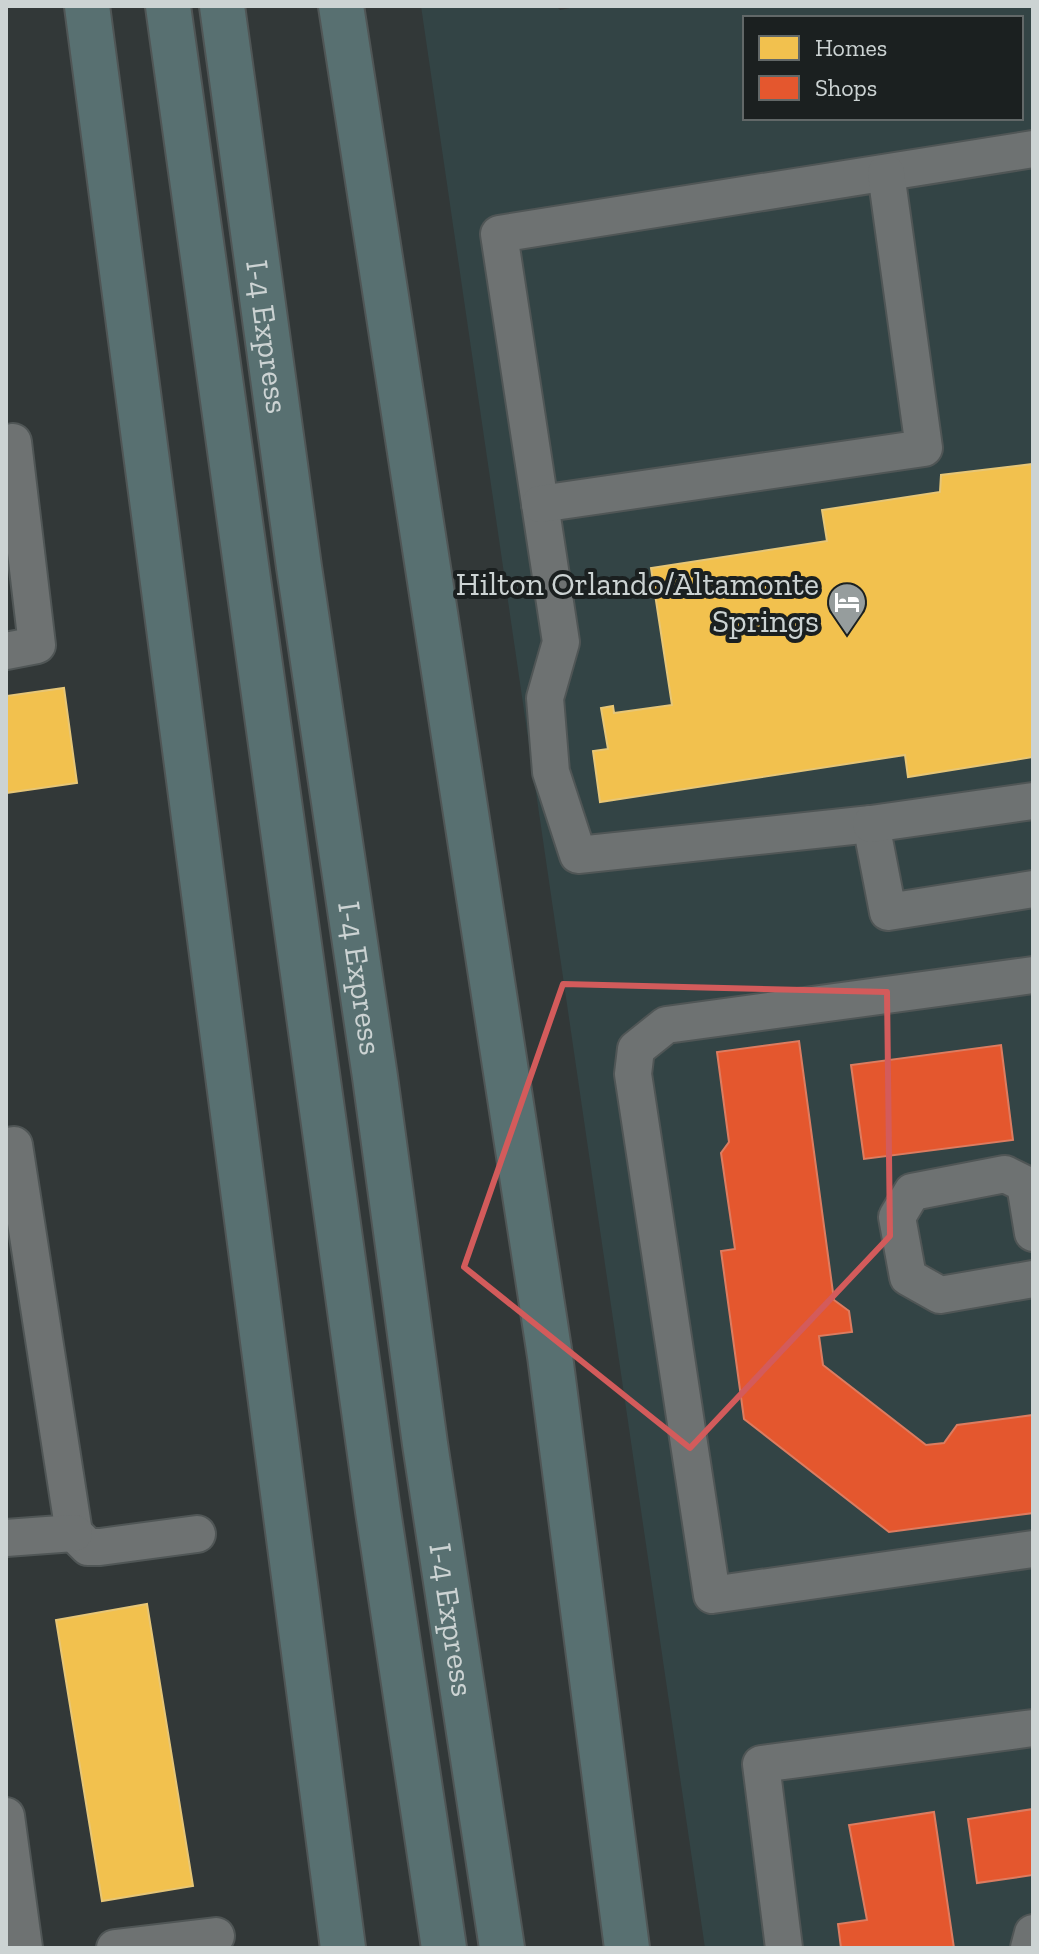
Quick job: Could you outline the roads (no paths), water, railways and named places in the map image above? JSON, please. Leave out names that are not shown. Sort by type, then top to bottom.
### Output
[{"type":"highway","points":[[87,6],[343,1948]]},
{"type":"highway","name":"I-4 Express","points":[[168,6],[378,1511],[444,1948]]},
{"type":"highway","name":"I-4 Express","points":[[222,6],[301,583],[378,1092],[425,1444],[502,1948]]},
{"type":"highway","points":[[341,6],[550,1356],[627,1948]]},
{"type":"street","points":[[1033,149],[499,234],[561,642],[545,698],[551,772],[578,855],[871,824],[1033,801]]},
{"type":"street","points":[[540,504],[924,448],[886,173]]},
{"type":"street","points":[[6,651],[37,645],[13,442]]},
{"type":"street","points":[[871,824],[888,912],[1033,889]]},
{"type":"street","points":[[1033,975],[666,1025],[636,1049],[633,1074],[712,1595],[1033,1549]]},
{"type":"street","points":[[6,1146],[14,1145],[74,1533],[88,1547],[197,1534]]},
{"type":"street","points":[[1033,1233],[1025,1184],[1005,1174],[912,1192],[897,1217],[908,1277],[940,1295],[1033,1279]]},
{"type":"street","points":[[6,1538],[74,1533]]},
{"type":"street","points":[[784,1948],[761,1764],[1033,1728]]},
{"type":"street","points":[[6,1816],[24,1948]]},
{"type":"street","points":[[1029,1948],[1033,1933]]},
{"type":"street","points":[[115,1948],[216,1936]]},
{"type":"place","name":"Hilton Orlando/Altamonte Springs","points":[[847,636]]}]
